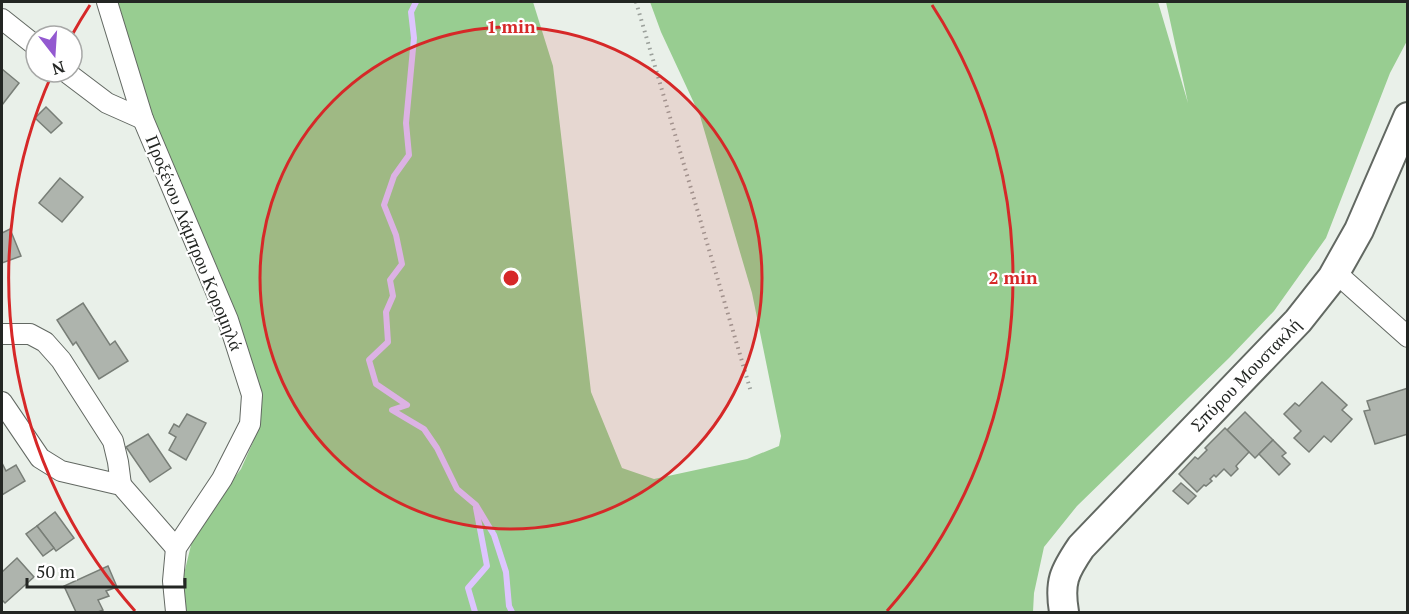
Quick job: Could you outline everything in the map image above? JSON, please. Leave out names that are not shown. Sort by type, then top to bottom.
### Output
[{"type":"street","name":"Προξένου Λάμπρου Κορομηλά","points":[[107,2],[143,119],[228,320],[252,395],[250,424],[222,479],[176,548],[173,581],[176,612]]},
{"type":"street","points":[[2,19],[24,36]]},
{"type":"street","points":[[82,84],[107,103],[143,119]]},
{"type":"street","name":"Σπύρου Μουστακλή","points":[[1064,612],[1060,590],[1068,566],[1081,547],[1298,321],[1335,272],[1374,198],[1407,117]]},
{"type":"street","points":[[1335,272],[1407,337]]},
{"type":"street","points":[[2,334],[30,334],[45,342],[61,360],[113,441],[121,485],[176,548]]},
{"type":"street","points":[[2,402],[40,458],[61,471],[121,485]]},
{"type":"path","points":[[636,2],[751,392]]},
{"type":"green space","points":[[118,2],[533,2],[553,66],[591,392],[622,468],[654,479],[747,459],[779,446],[781,436],[752,293],[700,116],[661,32],[650,2],[1158,2],[1188,103],[1166,2],[1407,2],[1408,39],[1390,73],[1326,238],[1274,311],[1077,506],[1044,547],[1034,593],[1033,612],[181,612],[184,574],[192,541],[218,499],[241,469],[253,442],[259,412],[238,323],[221,276],[160,137]]},
{"type":"building","points":[[2,69],[19,83],[2,105]]},
{"type":"building","points":[[46,107],[62,123],[51,133],[35,118]]},
{"type":"building","points":[[60,178],[83,197],[62,222],[39,203]]},
{"type":"building","points":[[10,229],[21,256],[2,263],[2,233]]},
{"type":"building","points":[[83,303],[110,345],[115,341],[128,361],[99,379],[76,342],[73,345],[57,320]]},
{"type":"building","points":[[1322,382],[1347,405],[1342,410],[1352,419],[1331,442],[1324,436],[1309,452],[1294,438],[1301,431],[1284,414],[1295,403],[1299,406]]},
{"type":"building","points":[[1408,388],[1408,434],[1375,444],[1364,411],[1370,410],[1367,401]]},
{"type":"building","points":[[1245,412],[1273,440],[1255,458],[1227,430]]},
{"type":"building","points":[[187,414],[206,423],[186,460],[169,450],[176,437],[169,433],[174,424],[179,427]]},
{"type":"building","points":[[1225,428],[1249,452],[1236,466],[1238,469],[1231,476],[1224,469],[1216,477],[1214,475],[1210,479],[1212,481],[1197,492],[1179,474],[1195,457],[1198,459],[1207,450],[1205,448]]},
{"type":"building","points":[[148,434],[171,468],[150,482],[126,447]]},
{"type":"building","points":[[1273,440],[1286,453],[1282,456],[1290,464],[1279,475],[1259,454]]},
{"type":"building","points":[[2,463],[6,471],[16,465],[25,481],[2,495]]},
{"type":"building","points":[[1181,483],[1196,496],[1188,504],[1173,491]]},
{"type":"building","points":[[55,512],[74,538],[56,551],[37,526]]},
{"type":"building","points":[[37,526],[54,548],[43,556],[26,534]]},
{"type":"building","points":[[17,558],[34,577],[5,603],[2,600],[2,572]]},
{"type":"building","points":[[108,566],[117,587],[106,591],[109,596],[98,600],[103,610],[76,612],[64,586]]},
{"type":"waterway","points":[[416,2],[411,12],[414,38],[406,123],[409,155],[394,176],[384,205],[396,235],[402,264],[390,280],[393,296],[386,312],[388,342],[369,360],[376,384],[407,405],[392,410],[424,429],[437,448],[457,489],[476,505],[494,535],[506,572],[509,606],[512,612]]},
{"type":"waterway","points":[[475,612],[468,588],[487,566],[476,508]]}]
